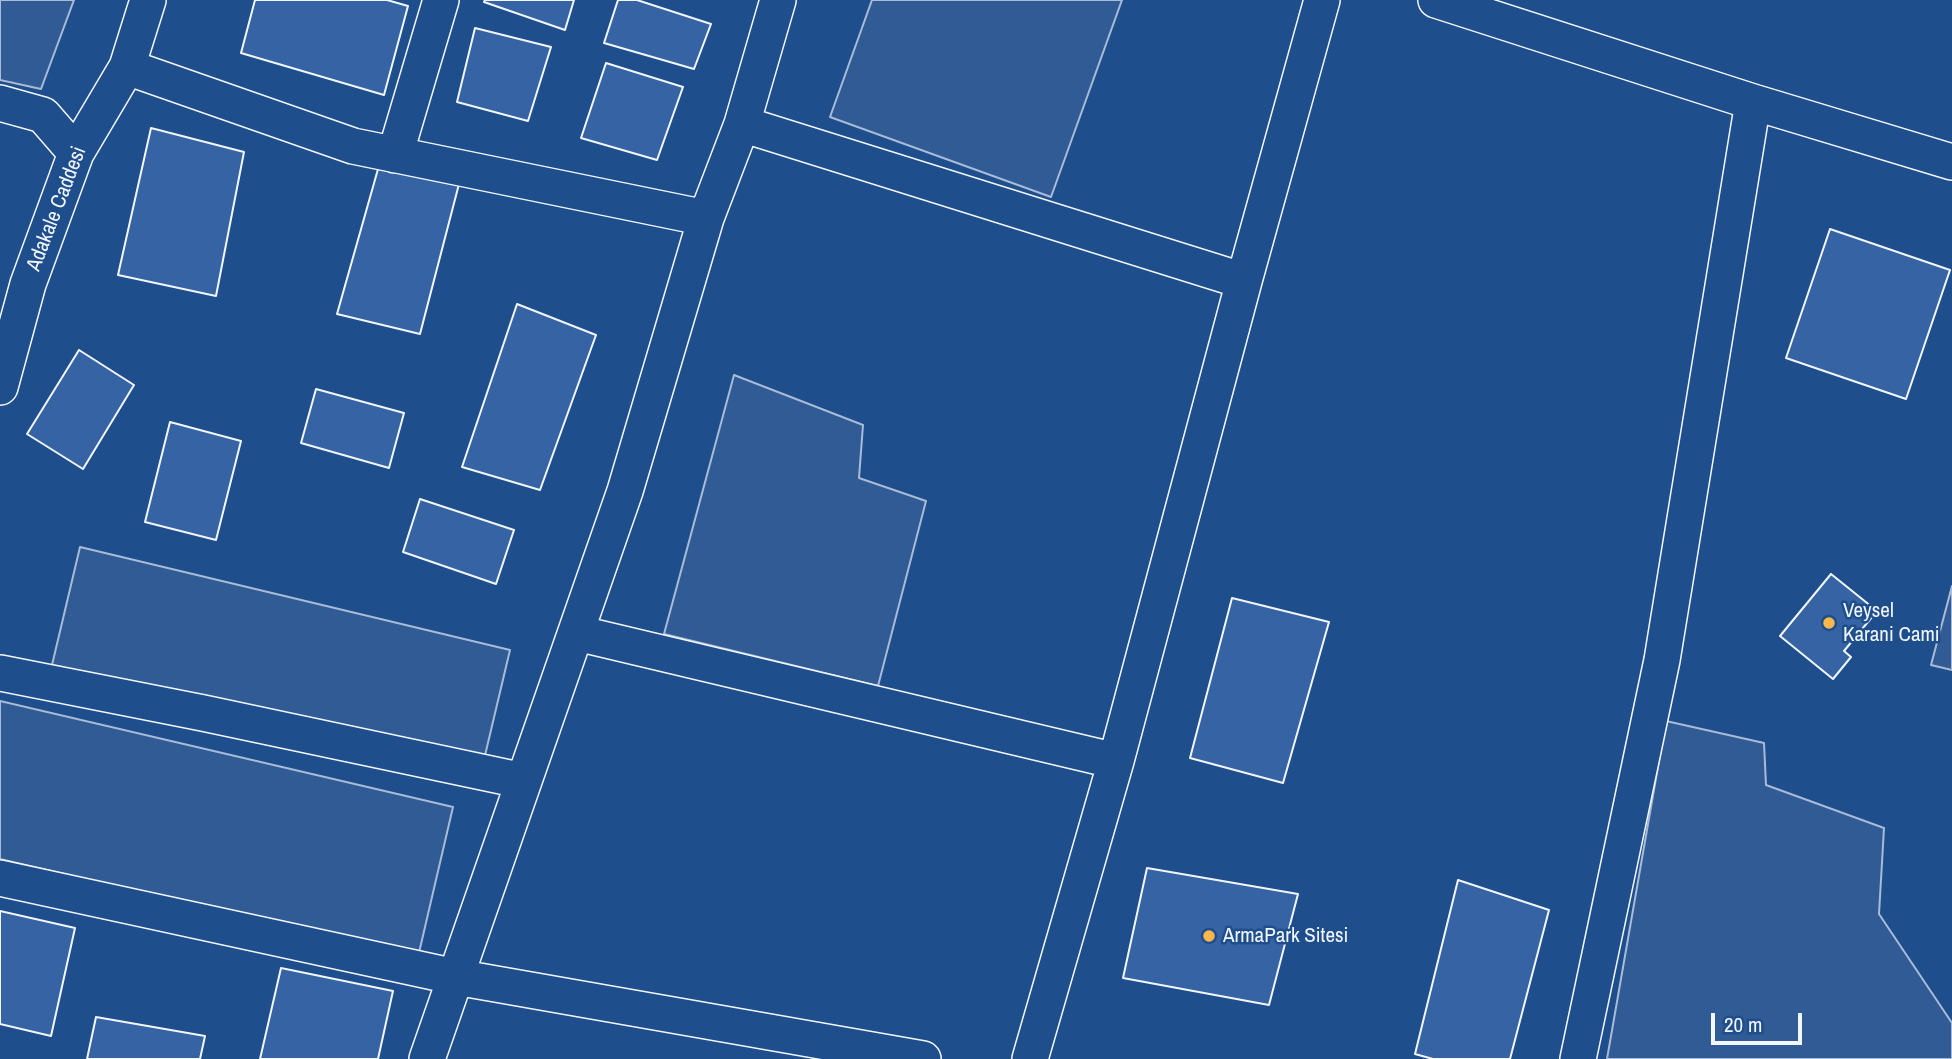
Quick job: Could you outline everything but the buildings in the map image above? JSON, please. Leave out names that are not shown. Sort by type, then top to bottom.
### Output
[{"type":"street","name":"Adakale Caddesi","points":[[0,387],[28,284],[76,153],[127,67],[148,0]]},
{"type":"street","points":[[395,155],[441,0]]},
{"type":"street","points":[[427,1059],[625,491],[706,218],[742,124],[778,0]]},
{"type":"street","points":[[1030,1059],[1116,761],[1322,0]]},
{"type":"street","points":[[1436,0],[1753,102],[1952,162]]},
{"type":"street","points":[[127,67],[353,146],[706,218]]},
{"type":"street","points":[[1578,1059],[1662,660],[1753,102]]},
{"type":"street","points":[[0,103],[43,115],[76,153]]},
{"type":"street","points":[[742,124],[1244,281]]},
{"type":"street","points":[[577,633],[1116,761]]},
{"type":"street","points":[[0,673],[524,781]]},
{"type":"street","points":[[0,878],[456,977],[923,1059]]},
{"type":"shaded area","points":[[0,0],[74,0],[41,89],[0,80]]},
{"type":"shaded area","points":[[872,0],[1122,0],[1051,197],[830,117]]},
{"type":"shaded area","points":[[734,375],[863,425],[859,478],[926,501],[878,686],[664,634]]},
{"type":"shaded area","points":[[80,547],[510,650],[482,768],[52,665]]},
{"type":"shaded area","points":[[1952,586],[1952,670],[1931,665]]},
{"type":"shaded area","points":[[0,701],[453,807],[418,957],[0,859]]},
{"type":"shaded area","points":[[1666,721],[1764,743],[1766,785],[1884,828],[1879,914],[1952,1023],[1952,1059],[1607,1059]]},
{"type":"place","name":"Veysel Karani Cami","points":[[1829,623]]},
{"type":"place","name":"ArmaPark Sitesi","points":[[1209,936]]}]
